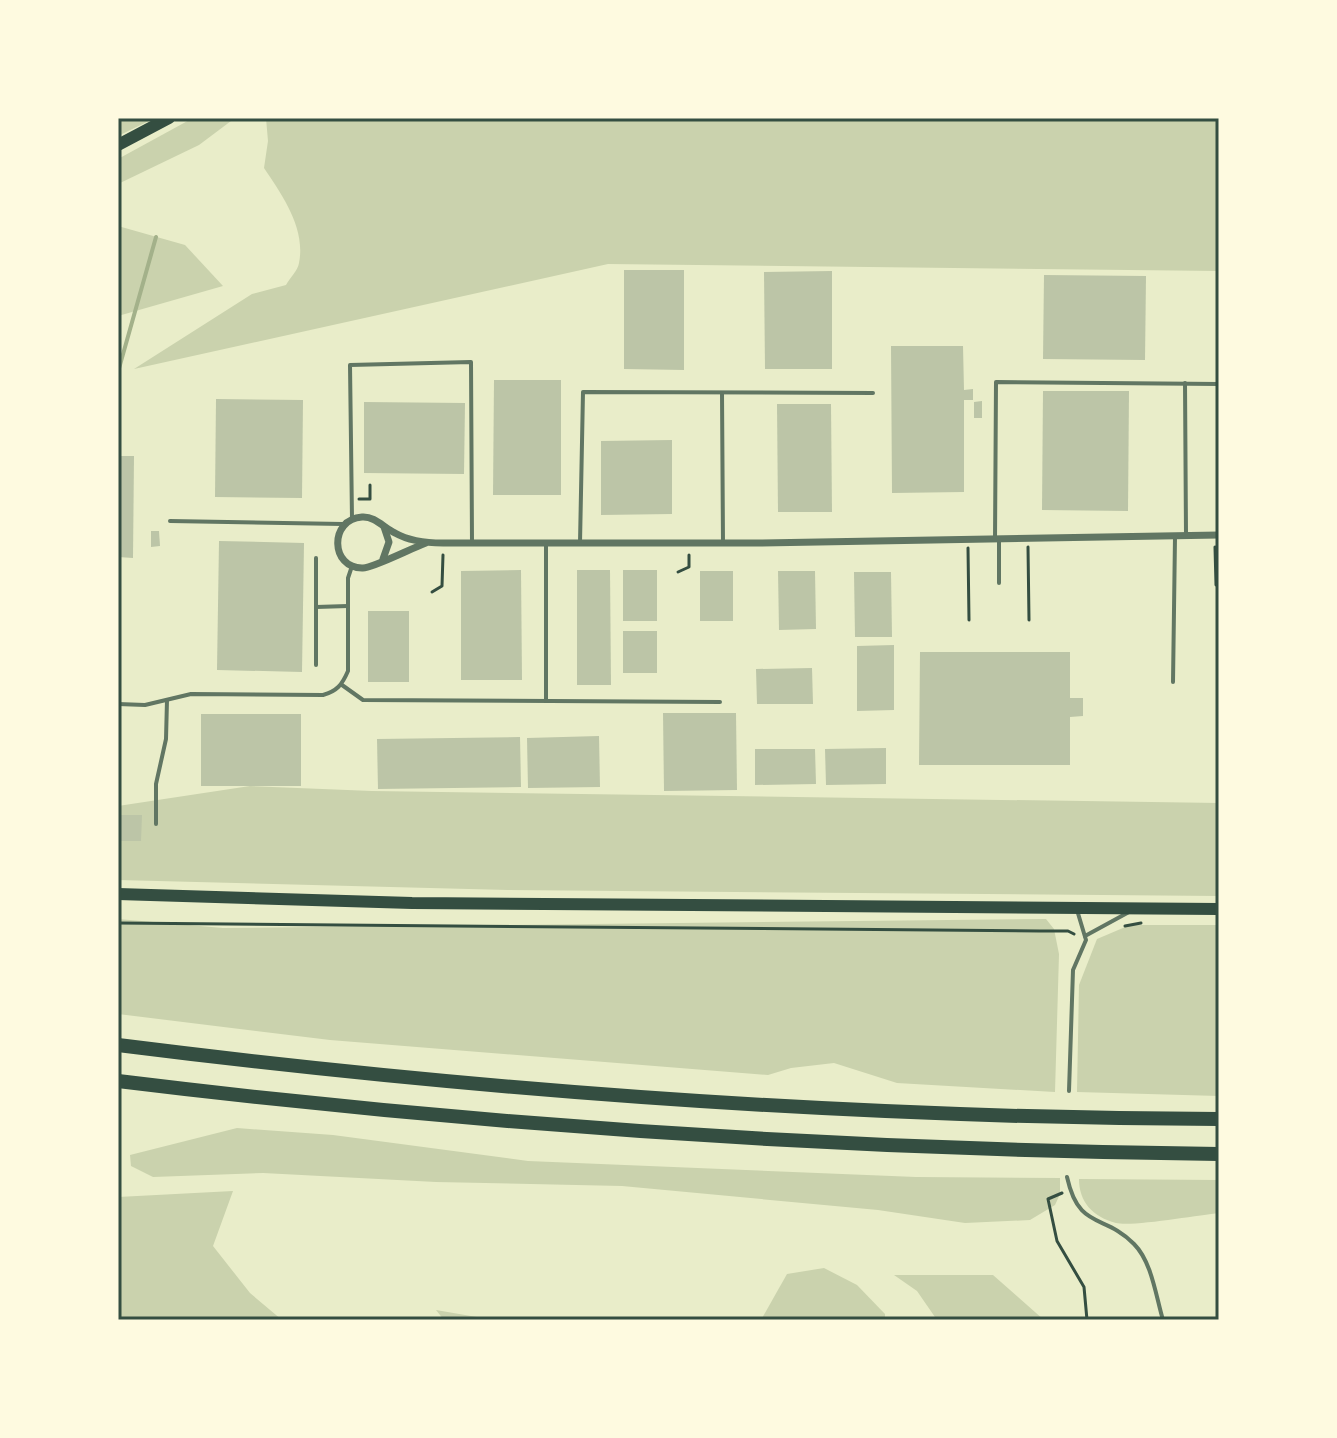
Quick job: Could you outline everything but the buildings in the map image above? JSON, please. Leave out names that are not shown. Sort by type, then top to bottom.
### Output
[{"type":"highway","points":[[118,1045],[478,1084],[635,1096],[959,1114],[1219,1119]]},
{"type":"highway","points":[[118,1081],[482,1121],[634,1132],[974,1149],[1219,1154]]},
{"type":"main road","points":[[118,145],[169,118]]},
{"type":"main road","points":[[118,894],[412,903],[1219,909]]},
{"type":"street","points":[[426,543],[365,569],[352,566],[340,555],[337,547],[340,530],[349,521],[369,517],[397,535],[426,543],[1028,540],[1217,535]]},
{"type":"street","points":[[378,564],[384,558],[389,542],[384,527]]},
{"type":"lane","points":[[170,521],[349,521],[352,499],[350,365],[471,362],[472,543]]},
{"type":"lane","points":[[999,583],[996,382],[1219,384]]},
{"type":"lane","points":[[1185,383],[1186,536]]},
{"type":"lane","points":[[580,543],[583,392],[873,393]]},
{"type":"lane","points":[[722,393],[723,543]]},
{"type":"lane","points":[[1173,682],[1175,537]]},
{"type":"lane","points":[[546,543],[546,701]]},
{"type":"lane","points":[[316,558],[316,665]]},
{"type":"lane","points":[[118,704],[145,705],[191,694],[323,695],[334,692],[342,685],[348,671],[348,578],[352,566]]},
{"type":"lane","points":[[316,607],[348,606]]},
{"type":"lane","points":[[342,685],[363,700],[720,702]]},
{"type":"lane","points":[[156,824],[156,784],[166,739],[167,700]]},
{"type":"lane","points":[[1077,908],[1086,938]]},
{"type":"lane","points":[[1069,1091],[1073,970],[1086,938],[1135,909]]},
{"type":"lane","points":[[1067,1177],[1072,1198],[1080,1210],[1134,1244],[1144,1259],[1163,1320]]},
{"type":"path","points":[[352,499],[370,499],[370,485]]},
{"type":"path","points":[[1216,585],[1217,535]]},
{"type":"path","points":[[968,540],[969,620]]},
{"type":"path","points":[[1028,540],[1029,620]]},
{"type":"path","points":[[432,592],[442,586],[443,543]]},
{"type":"path","points":[[678,572],[689,567],[688,543]]},
{"type":"path","points":[[1115,930],[1144,922]]},
{"type":"path","points":[[118,923],[1068,931],[1086,938]]},
{"type":"path","points":[[1065,1192],[1048,1199],[1057,1241],[1084,1287],[1087,1320]]},
{"type":"green space","points":[[118,118],[155,118],[118,136]]},
{"type":"green space","points":[[193,118],[235,118],[199,145],[118,184],[118,159]]},
{"type":"green space","points":[[266,118],[1219,118],[1219,271],[608,264],[134,369],[252,294],[286,285],[297,268],[300,250],[296,225],[264,168],[268,141]]},
{"type":"green space","points":[[118,226],[185,245],[223,286],[118,316]]},
{"type":"green space","points":[[250,786],[372,791],[1219,803],[1219,896],[508,890],[118,880],[118,806]]},
{"type":"green space","points":[[118,919],[223,928],[1046,919],[1054,929],[1059,954],[1055,1092],[897,1083],[834,1063],[791,1068],[768,1075],[330,1040],[118,1014]]},
{"type":"green space","points":[[1130,925],[1219,925],[1219,1096],[1077,1092],[1079,985],[1097,939]]},
{"type":"green space","points":[[237,1128],[333,1135],[528,1161],[916,1177],[1060,1178],[1060,1194],[1055,1205],[1030,1220],[965,1223],[878,1210],[622,1186],[436,1182],[263,1173],[153,1177],[131,1166],[130,1155]]},
{"type":"green space","points":[[1079,1179],[1219,1180],[1219,1213],[1116,1223],[1094,1213],[1082,1195]]},
{"type":"green space","points":[[233,1191],[213,1246],[250,1293],[282,1320],[118,1320],[118,1197]]},
{"type":"green space","points":[[824,1268],[857,1285],[885,1314],[885,1320],[761,1320],[787,1274]]},
{"type":"green space","points":[[894,1275],[993,1275],[1044,1320],[937,1320],[917,1291]]},
{"type":"green space","points":[[436,1310],[494,1320],[444,1320]]},
{"type":"waterway","points":[[118,372],[156,237]]}]
